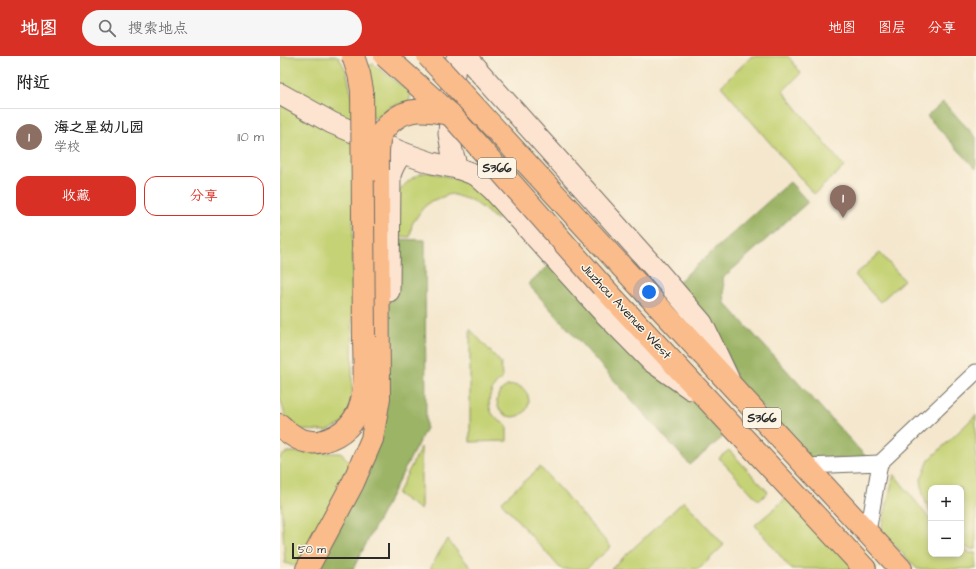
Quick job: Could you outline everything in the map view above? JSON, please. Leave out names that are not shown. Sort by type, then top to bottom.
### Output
[{"type":"main road","points":[[280,425],[290,435],[304,442],[318,442],[331,438],[344,431],[353,423],[360,410],[364,394],[362,90],[353,56]]},
{"type":"main road","name":"Jiuzhou Avenue West","points":[[385,56],[450,114],[602,286],[865,569]]},
{"type":"main road","name":"Jiuzhou Avenue West","points":[[428,56],[901,569]]},
{"type":"main road","points":[[457,168],[449,134],[452,87],[456,61],[459,56]]},
{"type":"main road","points":[[465,56],[652,265],[702,324],[731,384]]},
{"type":"main road","points":[[280,94],[332,123],[403,153],[432,163],[457,168],[476,175],[493,190],[602,311],[651,361],[710,401]]},
{"type":"main road","points":[[372,439],[379,398],[378,147],[380,136],[384,128],[396,117],[404,113],[421,110],[450,114]]},
{"type":"main road","points":[[307,569],[353,483],[384,411],[387,388],[391,191],[390,174],[398,157],[403,153]]},
{"type":"main road","points":[[391,191],[402,175],[416,168],[432,163]]},
{"type":"street","points":[[868,532],[880,463],[976,372]]},
{"type":"street","points":[[807,466],[880,463]]},
{"type":"green space","points":[[280,56],[338,56],[346,70],[354,105],[352,397],[347,422],[327,431],[298,430],[285,415],[280,398]]},
{"type":"green space","points":[[751,56],[788,56],[801,73],[783,91],[844,167],[814,194],[721,86]]},
{"type":"green space","points":[[373,64],[411,93],[409,102],[391,106],[375,119],[372,117],[367,67]]},
{"type":"green space","points":[[943,102],[976,137],[976,169],[927,116]]},
{"type":"green space","points":[[427,172],[469,181],[504,213],[497,220],[473,201],[451,194],[431,201],[423,208],[412,224],[410,237],[398,236],[398,193],[411,180],[418,175]]},
{"type":"green space","points":[[790,182],[808,202],[723,278],[725,303],[868,459],[808,458],[737,380],[718,330],[676,284]]},
{"type":"green space","points":[[391,239],[425,240],[426,428],[353,569],[307,569],[372,439]]},
{"type":"green space","points":[[880,253],[904,280],[880,302],[855,275]]},
{"type":"green space","points":[[552,263],[707,404],[731,430],[690,465],[528,284]]},
{"type":"green space","points":[[470,329],[501,363],[502,379],[491,392],[489,403],[492,413],[496,418],[507,425],[507,441],[470,442]]},
{"type":"green space","points":[[510,385],[516,385],[525,389],[529,401],[525,413],[516,417],[510,417],[501,413],[497,404],[497,398],[501,389]]},
{"type":"green space","points":[[976,415],[976,549],[970,549],[964,546],[964,485],[928,485],[928,508],[923,495],[921,479],[929,460]]},
{"type":"green space","points":[[421,447],[421,510],[397,494]]},
{"type":"green space","points":[[729,450],[768,492],[759,501],[719,458]]},
{"type":"green space","points":[[288,452],[341,453],[349,461],[351,473],[301,563],[294,566],[285,563],[280,488],[280,457]]},
{"type":"green space","points":[[540,467],[611,547],[586,569],[561,569],[501,502]]},
{"type":"green space","points":[[894,474],[928,517],[928,557],[964,557],[964,550],[970,553],[976,553],[976,569],[917,569],[881,530]]},
{"type":"green space","points":[[789,496],[855,569],[791,569],[755,525]]},
{"type":"green space","points":[[684,501],[724,545],[699,569],[611,569]]},
{"type":"green space","points":[[447,539],[472,569],[430,569]]},
{"type":"place","name":"海之星幼儿园","points":[[843,218]]}]
